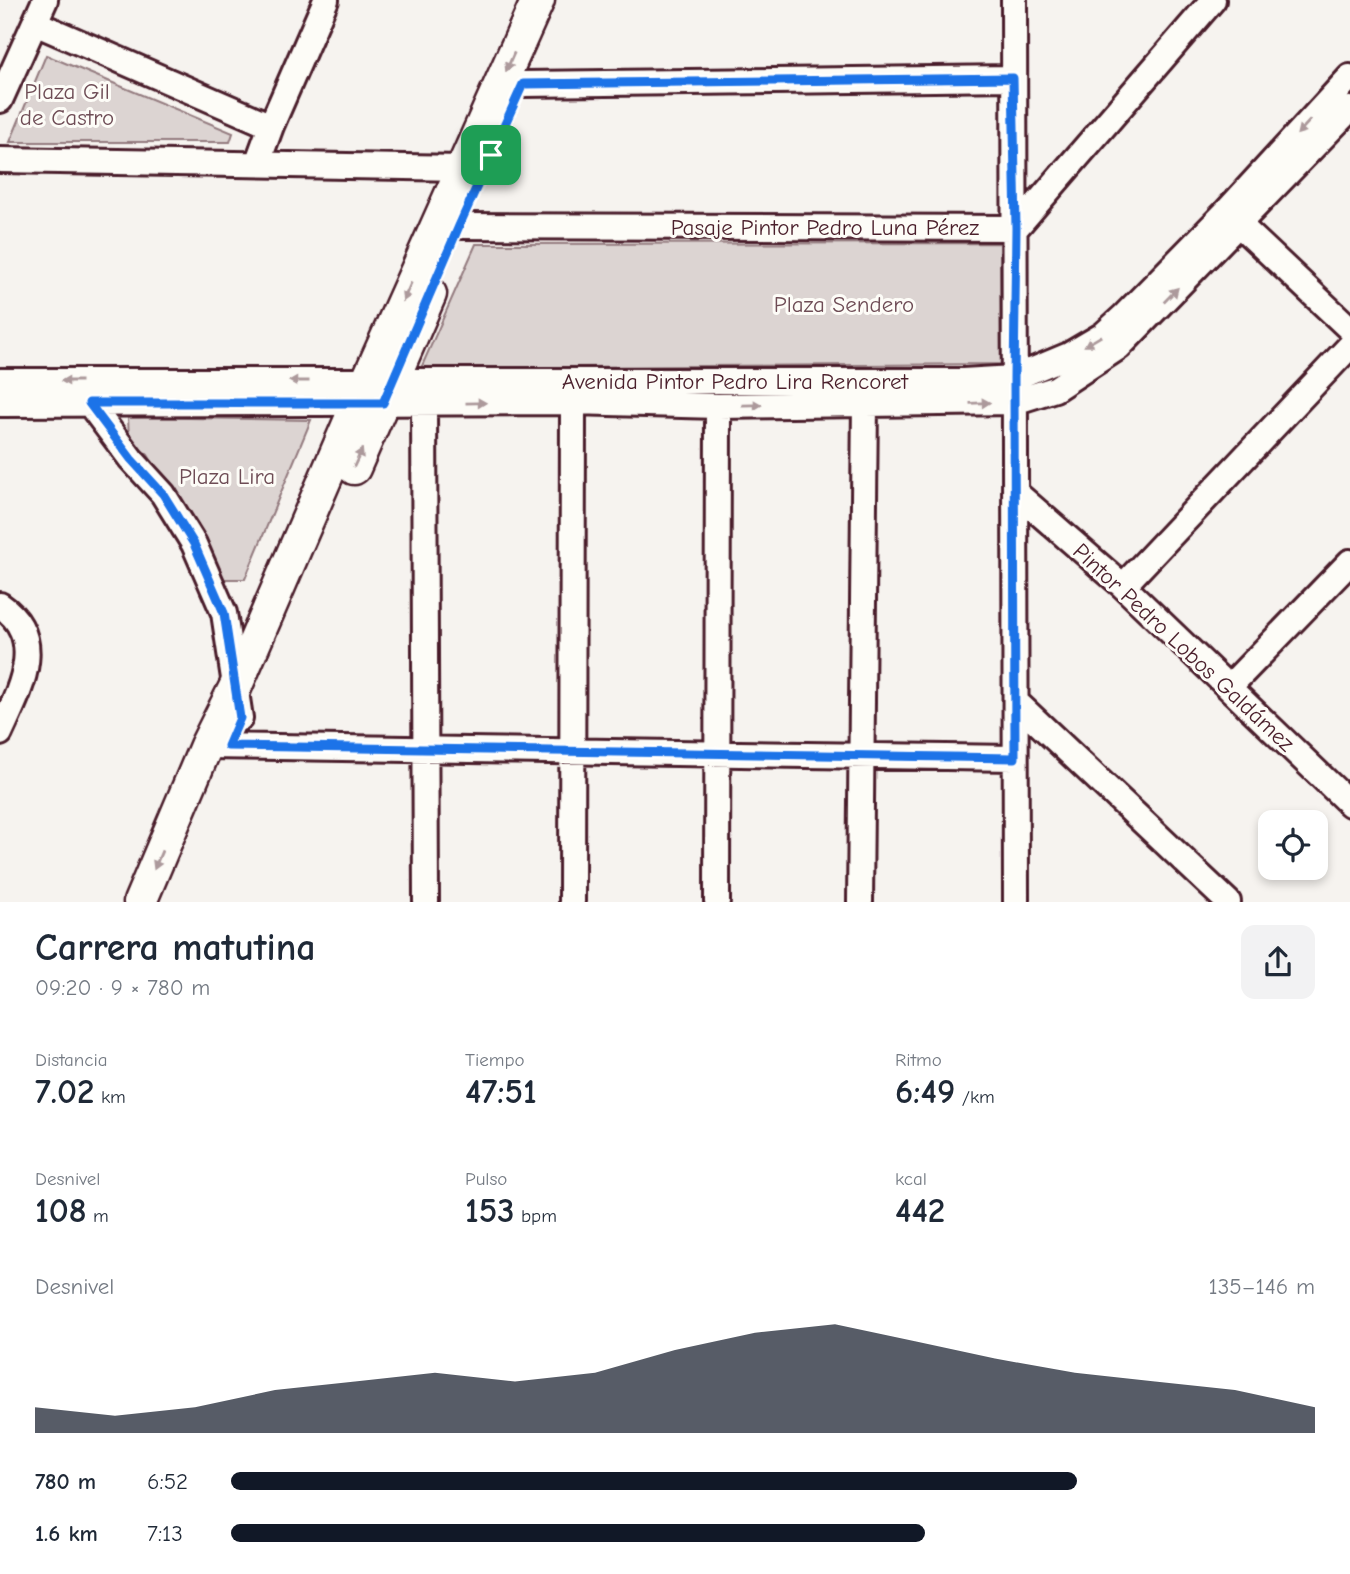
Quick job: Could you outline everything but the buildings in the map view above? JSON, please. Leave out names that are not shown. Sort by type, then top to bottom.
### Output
[{"type":"street","points":[[0,100],[45,0]]},
{"type":"street","points":[[257,164],[326,0]]},
{"type":"street","points":[[140,902],[227,725],[375,393],[463,169],[538,0]]},
{"type":"street","points":[[375,393],[459,226],[559,0]]},
{"type":"street","points":[[1014,0],[1016,902]]},
{"type":"street","points":[[1016,228],[1213,0]]},
{"type":"street","points":[[35,23],[271,126]]},
{"type":"street","name":"Avenida Pintor Pedro Lira Rencoret","points":[[0,381],[375,393],[424,404],[573,402],[718,406],[864,402],[1055,389],[1119,347],[1233,218],[1350,77]]},
{"type":"street","points":[[523,84],[1013,78]]},
{"type":"street","name":"Avenida Pintor Pedro Lira Rencoret","points":[[1233,218],[1350,109]]},
{"type":"street","points":[[0,160],[463,169]]},
{"type":"street","points":[[1233,218],[1350,329]]},
{"type":"street","name":"Pasaje Pintor Pedro Luna Pérez","points":[[459,226],[1016,228]]},
{"type":"street","points":[[1123,586],[1350,346]]},
{"type":"street","name":"Avenida Pintor Pedro Lira Rencoret","points":[[0,404],[935,381],[1014,390]]},
{"type":"street","points":[[572,902],[573,402]]},
{"type":"street","points":[[860,902],[864,402]]},
{"type":"street","points":[[89,403],[131,459],[163,494],[194,544],[224,613],[227,725],[164,902]]},
{"type":"street","points":[[424,404],[426,902]]},
{"type":"street","points":[[717,902],[718,406]]},
{"type":"street","name":"Pintor Pedro Lobos Galdámez","points":[[1016,493],[1123,586],[1229,687],[1346,791]]},
{"type":"street","points":[[1229,687],[1350,562]]},
{"type":"street","points":[[0,733],[21,685],[25,667],[26,639],[9,613]]},
{"type":"street","points":[[1016,702],[1228,902]]},
{"type":"street","points":[[227,725],[425,749],[1015,758]]},
{"type":"green space","name":"Plaza Gil de Castro","points":[[46,55],[233,133],[230,142],[10,142]]},
{"type":"green space","name":"Plaza Sendero","points":[[1000,243],[1001,364],[421,368],[476,244]]},
{"type":"green space","name":"Plaza Lira","points":[[128,417],[311,420],[245,579],[223,579],[148,455],[129,440]]},
{"type":"route","points":[[1013,78],[1016,228],[1015,758],[228,746],[240,718],[224,613],[194,544],[163,494],[131,459],[89,403],[383,403],[491,155],[523,84],[1013,78]]}]
